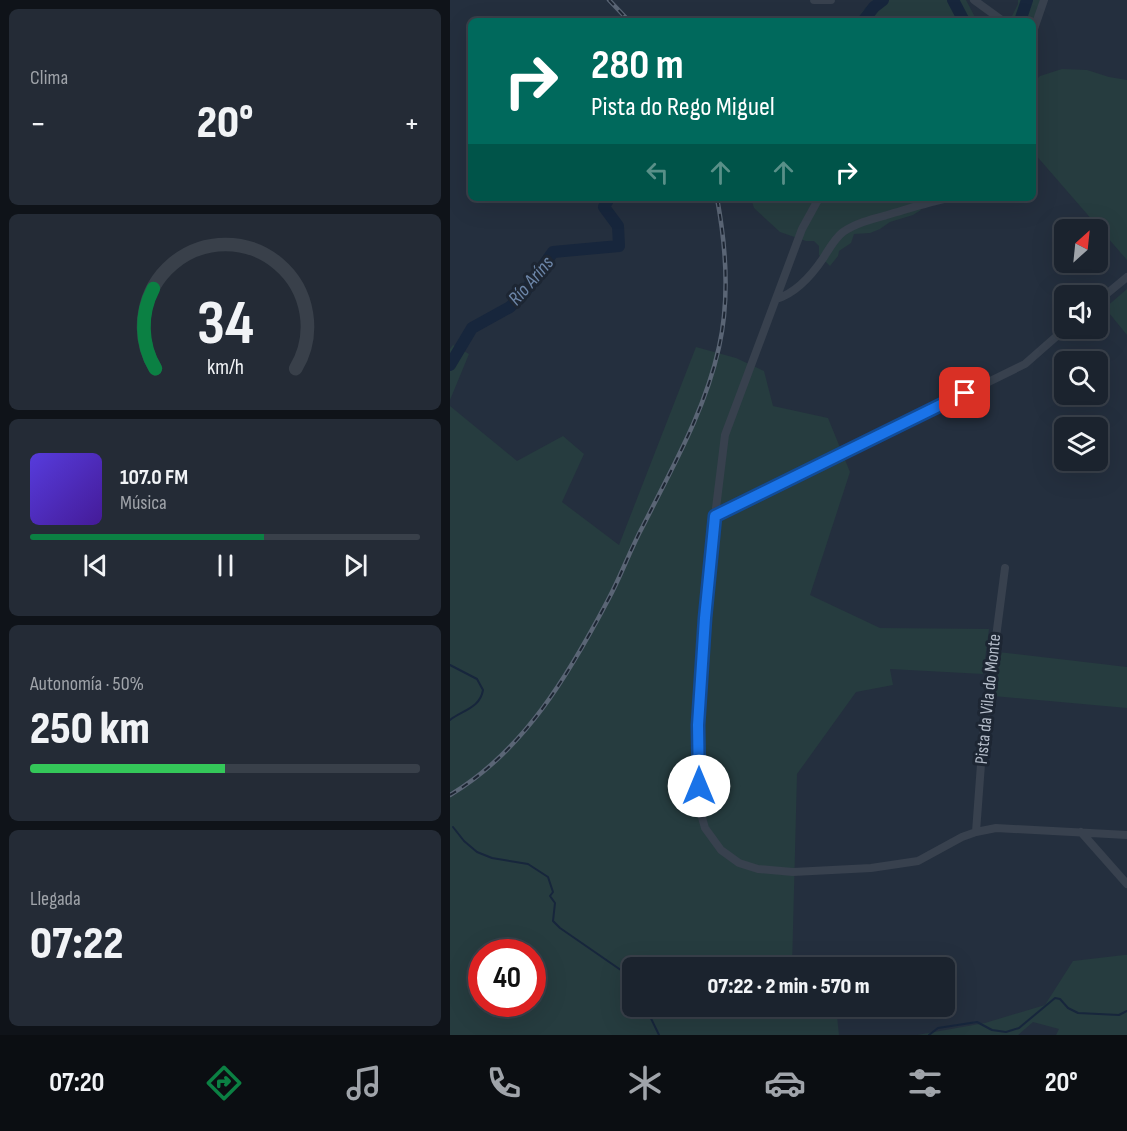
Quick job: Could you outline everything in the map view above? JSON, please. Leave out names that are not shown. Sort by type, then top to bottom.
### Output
[{"type":"street","points":[[814,0],[831,0]]},
{"type":"street","points":[[974,0],[999,18]]},
{"type":"street","points":[[984,0],[993,14]]},
{"type":"street","points":[[1036,23],[1044,0]]},
{"type":"street","points":[[817,201],[802,229],[725,435],[705,618],[698,725],[699,807],[705,828],[721,850],[739,863],[759,869],[793,872],[871,868],[918,861],[962,837],[996,828],[1127,834]]},
{"type":"street","points":[[776,299],[785,297],[799,287],[812,274],[834,241],[843,232],[864,222],[936,201]]},
{"type":"street","points":[[1108,293],[1127,277]]},
{"type":"street","points":[[715,516],[1025,364],[1054,339]]},
{"type":"street","name":"Pista da Vila do Monte","points":[[976,832],[983,738],[1005,568]]},
{"type":"street","points":[[1081,832],[1127,884]]},
{"type":"green space","points":[[873,0],[966,0],[975,18],[858,18]]},
{"type":"green space","points":[[1018,0],[1041,0],[1035,18],[1012,18]]},
{"type":"green space","points":[[1062,69],[1087,70],[1127,80],[1127,260],[1108,238],[1108,219],[1091,219],[1036,155],[1036,80],[1040,76]]},
{"type":"green space","points":[[752,201],[917,201],[921,210],[890,222],[870,233],[854,234],[851,243],[839,251],[830,266],[819,255],[819,246],[814,241],[806,241],[780,232],[754,208]]},
{"type":"green space","points":[[1127,289],[1127,335],[1108,312],[1108,305]]},
{"type":"green space","points":[[453,345],[469,354],[450,400],[450,349]]},
{"type":"green space","points":[[696,347],[736,358],[764,371],[773,406],[828,418],[850,472],[810,595],[880,628],[989,629],[983,674],[890,669],[893,685],[856,692],[797,774],[792,957],[622,957],[622,1017],[837,1017],[839,1035],[450,1035],[450,406],[517,461],[563,436],[584,454],[562,502],[619,545]]},
{"type":"green space","points":[[998,652],[1127,667],[1127,708],[993,696]]},
{"type":"green space","points":[[1127,955],[1127,1035],[1056,1035],[1059,1029],[1033,1022],[1018,1035],[917,1035],[985,1023],[1045,1005],[1073,961]]},
{"type":"waterway","name":"Río Aríns","points":[[865,18],[883,0]]},
{"type":"waterway","name":"Río Aríns","points":[[953,0],[962,18]]},
{"type":"waterway","name":"Río Aríns","points":[[1021,18],[1027,0]]},
{"type":"waterway","name":"Río Aríns","points":[[450,365],[472,328],[510,307],[524,293],[553,252],[619,246],[618,226],[604,207],[607,201]]},
{"type":"waterway","points":[[450,665],[477,679],[483,690],[475,705],[450,720]]},
{"type":"waterway","points":[[453,827],[477,852],[492,858],[528,864],[548,877],[553,892],[550,896],[555,903],[553,921],[622,971]]},
{"type":"waterway","points":[[929,1035],[938,1028],[977,1022],[992,1030],[1006,1032],[1019,1028],[1055,998],[1060,999],[1068,1008],[1078,1013],[1119,1015],[1127,1011]]},
{"type":"waterway","points":[[650,1017],[659,1035]]},
{"type":"railway","points":[[609,0],[626,18]]},
{"type":"railway","points":[[450,795],[500,756],[542,709],[560,683],[608,600],[687,439],[713,371],[725,310],[726,272],[717,201]]},
{"type":"route","points":[[699,786],[698,725],[715,516],[965,393]]}]
